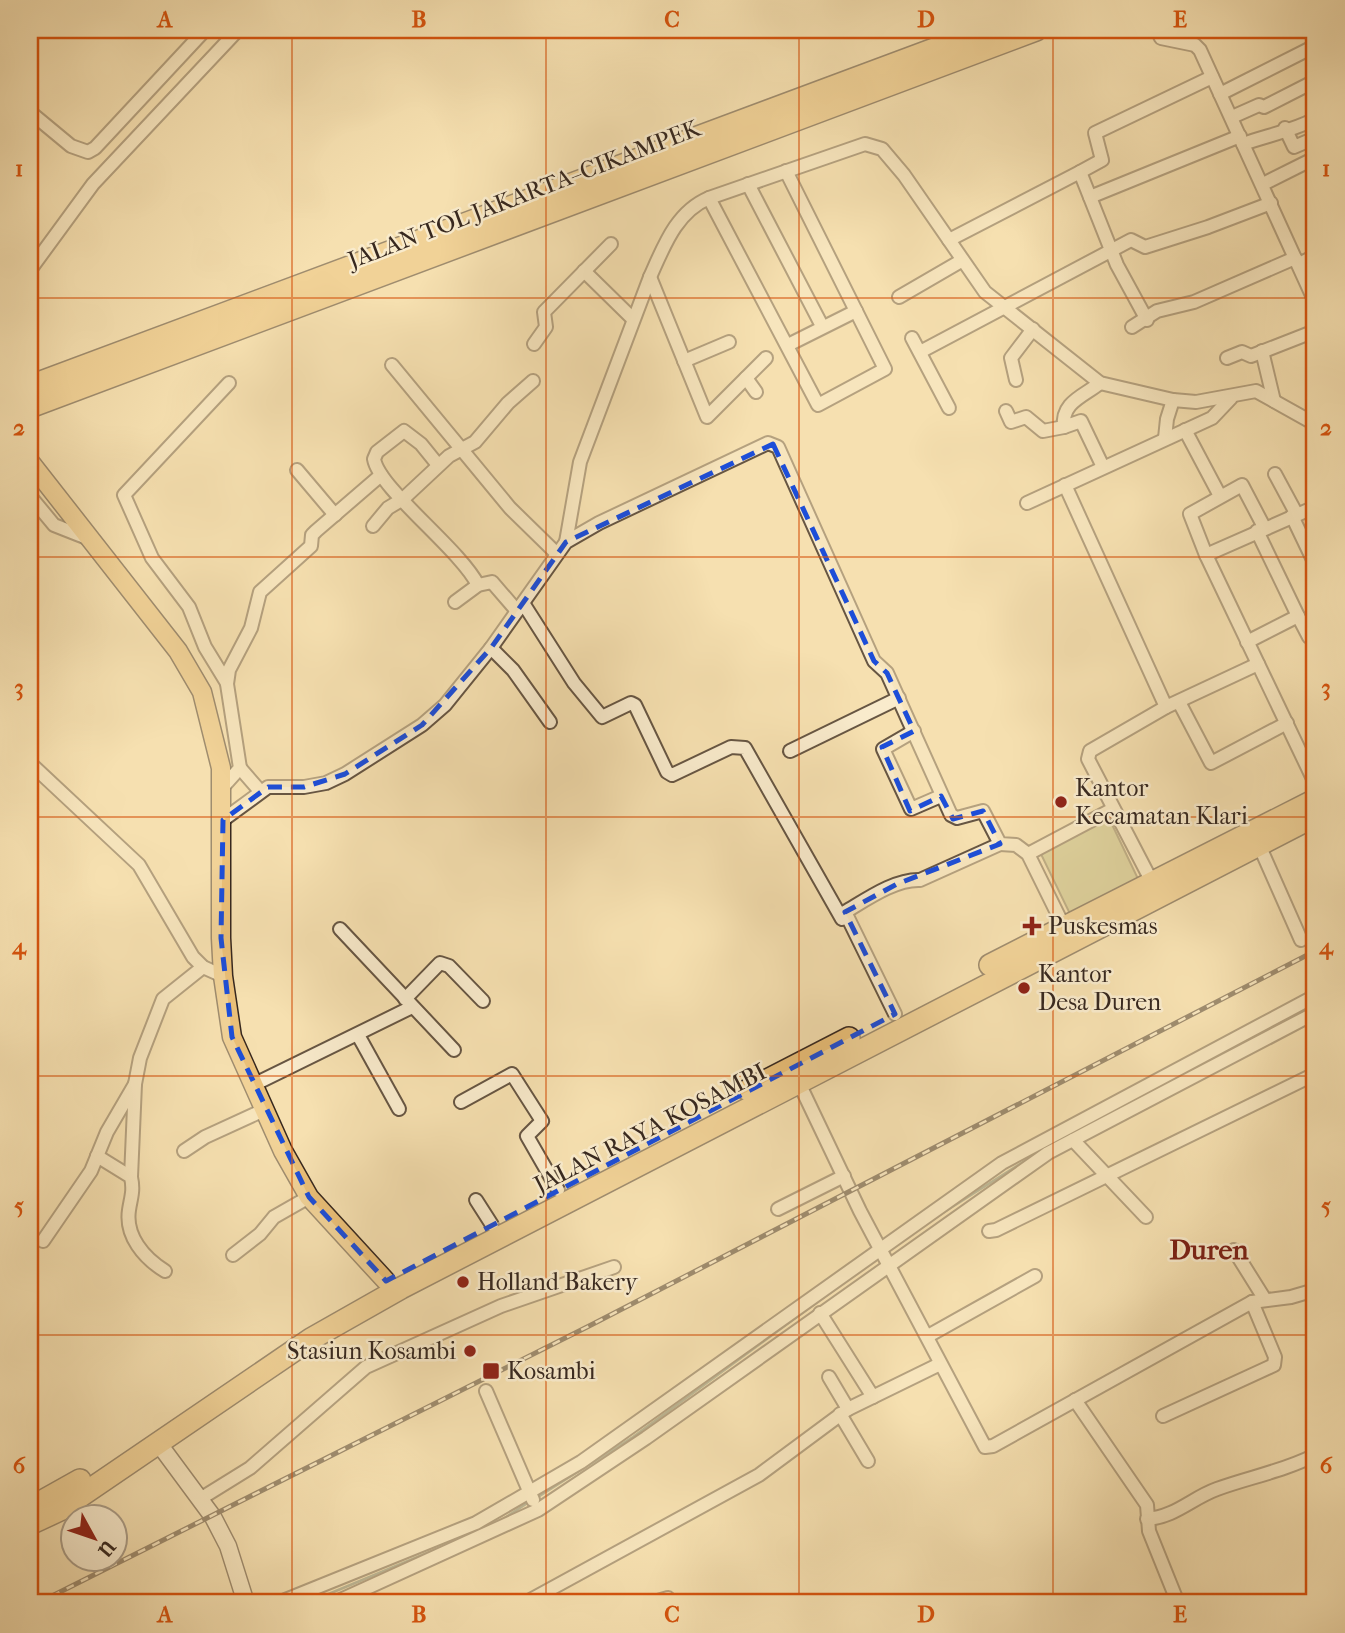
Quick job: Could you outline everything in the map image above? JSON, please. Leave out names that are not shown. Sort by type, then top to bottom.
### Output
[{"type":"highway","name":"JALAN TOL JAKARTA–CIKAMPEK","points":[[30,386],[985,30]]},
{"type":"highway","name":"JALAN TOL JAKARTA–CIKAMPEK","points":[[30,407],[1036,30]]},
{"type":"highway","name":"JALAN RAYA KOSAMBI","points":[[30,1524],[60,1510],[311,1339],[401,1288],[798,1081],[1067,933],[1152,882],[1315,800]]},
{"type":"highway","name":"JALAN RAYA KOSAMBI","points":[[30,1508],[59,1493],[177,1416],[303,1327],[386,1280],[895,1014],[1259,845],[1315,816]]},
{"type":"main road","points":[[30,462],[95,541],[178,651],[199,685],[219,751],[223,820],[223,976],[232,1037],[283,1152],[309,1197],[386,1280]]},
{"type":"main road","points":[[159,1444],[200,1499],[228,1545],[246,1603]]},
{"type":"street","points":[[30,112],[71,146],[88,152],[95,148],[205,30]]},
{"type":"street","points":[[30,270],[93,184],[238,30]]},
{"type":"street","points":[[1158,32],[1164,39],[1198,46],[1315,302]]},
{"type":"street","points":[[1220,94],[1315,46]]},
{"type":"street","points":[[949,240],[1102,160],[1095,133],[1212,77]]},
{"type":"street","points":[[1232,117],[1259,106],[1264,107],[1315,80]]},
{"type":"street","points":[[1090,197],[1242,140],[1285,128],[1293,129],[1315,119]]},
{"type":"street","points":[[1285,128],[1294,148],[1315,138]]},
{"type":"street","points":[[566,542],[580,462],[633,319],[672,231],[693,207],[709,198],[865,144],[876,146],[904,175],[985,292],[1100,383],[1173,400],[1196,402],[1231,398],[1256,391],[1315,424]]},
{"type":"street","points":[[1263,184],[1309,161]]},
{"type":"street","points":[[709,198],[818,405],[884,371],[871,351],[856,311],[786,171]]},
{"type":"street","points":[[1080,172],[1111,249],[1147,320]]},
{"type":"street","points":[[748,184],[822,326]]},
{"type":"street","points":[[920,352],[1131,240],[1145,247],[1208,227],[1270,202]]},
{"type":"street","points":[[534,344],[546,327],[544,312],[611,244]]},
{"type":"street","points":[[1132,327],[1147,320],[1157,311],[1194,302],[1315,256]]},
{"type":"street","points":[[899,297],[961,261]]},
{"type":"street","points":[[584,271],[633,319]]},
{"type":"street","points":[[650,277],[707,417],[766,358]]},
{"type":"street","points":[[788,345],[856,311]]},
{"type":"street","points":[[1016,380],[1011,358],[1033,330]]},
{"type":"street","points":[[1227,358],[1242,352],[1251,356],[1315,331]]},
{"type":"street","points":[[912,338],[948,408]]},
{"type":"street","points":[[684,361],[729,342]]},
{"type":"street","points":[[1262,351],[1274,401]]},
{"type":"street","points":[[392,365],[510,508],[556,553]]},
{"type":"street","points":[[746,378],[756,392]]},
{"type":"street","points":[[373,526],[388,508],[403,499],[438,466],[460,448],[475,442],[508,403],[533,381]]},
{"type":"street","points":[[227,684],[205,647],[189,607],[152,558],[124,495],[229,383]]},
{"type":"street","points":[[1064,427],[1070,404],[1100,383]]},
{"type":"street","points":[[1027,503],[1217,415],[1231,398]]},
{"type":"street","points":[[1173,400],[1182,431],[1220,496]]},
{"type":"street","points":[[1166,438],[1167,419],[1173,400]]},
{"type":"street","points":[[1006,411],[1012,422],[1026,416],[1043,431],[1081,421],[1104,467]]},
{"type":"street","points":[[438,466],[421,444],[402,431],[376,454],[374,462],[381,475],[442,538],[478,585]]},
{"type":"street","points":[[223,820],[260,791],[326,783],[345,774],[434,716],[491,649],[566,542],[599,523],[768,443],[778,447],[874,661],[884,667],[941,796],[956,818],[979,810],[986,813],[1000,844]]},
{"type":"street","points":[[297,470],[335,514]]},
{"type":"street","points":[[1275,474],[1315,564]]},
{"type":"street","points":[[260,791],[240,768],[227,684],[229,670],[251,628],[260,592],[311,546],[312,535],[381,475]]},
{"type":"street","points":[[1065,485],[1172,705],[1211,763],[1287,723]]},
{"type":"street","points":[[1315,635],[1309,637],[1306,634],[1243,485],[1190,514],[1206,555],[1315,783]]},
{"type":"street","points":[[30,496],[54,525],[95,541]]},
{"type":"street","points":[[1206,555],[1315,507]]},
{"type":"street","points":[[455,602],[478,585],[492,582],[520,607],[602,717],[631,703],[635,705],[667,772],[672,775],[731,747],[745,748],[842,919]]},
{"type":"street","points":[[1247,642],[1298,616]]},
{"type":"street","points":[[491,649],[513,670],[550,722]]},
{"type":"street","points":[[1152,882],[1088,759],[1090,751],[1172,705],[1258,664]]},
{"type":"street","points":[[790,751],[899,698]]},
{"type":"street","points":[[914,731],[883,749],[911,809],[941,796]]},
{"type":"street","points":[[30,763],[139,865],[183,942],[202,967],[223,976]]},
{"type":"street","points":[[222,788],[240,768]]},
{"type":"street","points":[[1028,854],[1113,809]]},
{"type":"street","points":[[895,1014],[845,912],[897,884],[909,879],[920,880],[1000,844],[1016,845],[1028,854],[1067,933]]},
{"type":"street","points":[[1259,845],[1301,940]]},
{"type":"street","points":[[341,929],[454,1051]]},
{"type":"street","points":[[253,1085],[358,1035],[408,1003],[440,962],[449,966],[483,1001]]},
{"type":"street","points":[[165,1271],[147,1258],[129,1228],[128,1214],[134,1193],[131,1177],[135,1084],[140,1058],[163,999],[202,967]]},
{"type":"street","points":[[278,1603],[310,1598],[476,1523],[534,1502],[581,1462],[1046,1146],[1283,1022],[1315,996]]},
{"type":"street","points":[[1283,1022],[1315,1013]]},
{"type":"street","points":[[358,1035],[399,1109]]},
{"type":"street","points":[[461,1102],[512,1074],[542,1121],[527,1136],[558,1190]]},
{"type":"street","points":[[989,1231],[1111,1177],[1315,1074]]},
{"type":"street","points":[[798,1081],[940,1364],[981,1444],[986,1448],[1258,1300],[1291,1297],[1315,1290]]},
{"type":"street","points":[[43,1241],[91,1171],[135,1084]]},
{"type":"street","points":[[184,1152],[205,1137],[264,1110]]},
{"type":"street","points":[[1064,1138],[1111,1177],[1146,1217]]},
{"type":"street","points":[[97,1156],[131,1177]]},
{"type":"street","points":[[778,1209],[844,1176]]},
{"type":"street","points":[[334,1603],[534,1502],[646,1438],[820,1313],[885,1255],[975,1194]]},
{"type":"street","points":[[233,1255],[260,1234],[274,1217],[309,1197]]},
{"type":"street","points":[[476,1200],[492,1225]]},
{"type":"street","points":[[1163,1416],[1274,1366],[1275,1357],[1258,1300],[1234,1250]]},
{"type":"street","points":[[200,1499],[250,1468],[366,1367],[501,1306],[614,1267]]},
{"type":"street","points":[[928,1336],[1035,1276]]},
{"type":"street","points":[[820,1313],[873,1397]]},
{"type":"street","points":[[525,1603],[760,1475],[844,1412],[940,1364]]},
{"type":"street","points":[[829,1377],[867,1461]]},
{"type":"street","points":[[486,1391],[534,1502]]},
{"type":"street","points":[[1075,1400],[1147,1505],[1147,1519],[1178,1603]]},
{"type":"street","points":[[1147,1519],[1161,1518],[1215,1489],[1254,1479],[1315,1455]]},
{"type":"street","points":[[651,1603],[664,1598],[673,1603]]},
{"type":"highlighted area","points":[[773,444],[874,661],[887,673],[914,731],[882,747],[910,811],[941,796],[953,819],[983,811],[1000,844],[897,884],[845,912],[895,1014],[386,1281],[309,1197],[232,1037],[221,938],[223,820],[268,787],[304,787],[345,774],[422,725],[491,648],[566,542]]},
{"type":"shaded area","points":[[1108,816],[1140,883],[1071,916],[1039,850]]},
{"type":"waterway","points":[[1211,1058],[1253,1039]]},
{"type":"waterway","points":[[1054,1143],[1091,1122]]},
{"type":"waterway","points":[[930,1221],[1042,1150]]},
{"type":"waterway","points":[[538,1497],[633,1437],[876,1259]]},
{"type":"waterway","points":[[500,1521],[529,1502]]},
{"type":"waterway","points":[[307,1603],[439,1548]]},
{"type":"railway","points":[[38,1603],[591,1325],[1315,951]]},
{"type":"place","name":"Kantor Kecamatan Klari","points":[[1061,802]]},
{"type":"place","name":"Puskesmas","points":[[1032,926]]},
{"type":"place","name":"Kantor Desa Duren","points":[[1024,988]]},
{"type":"place","name":"Holland Bakery","points":[[463,1282]]},
{"type":"place","name":"Stasiun Kosambi","points":[[470,1351]]},
{"type":"place","name":"Kosambi","points":[[491,1371]]},
{"type":"district","name":"Duren","points":[[1209,1249]]}]
